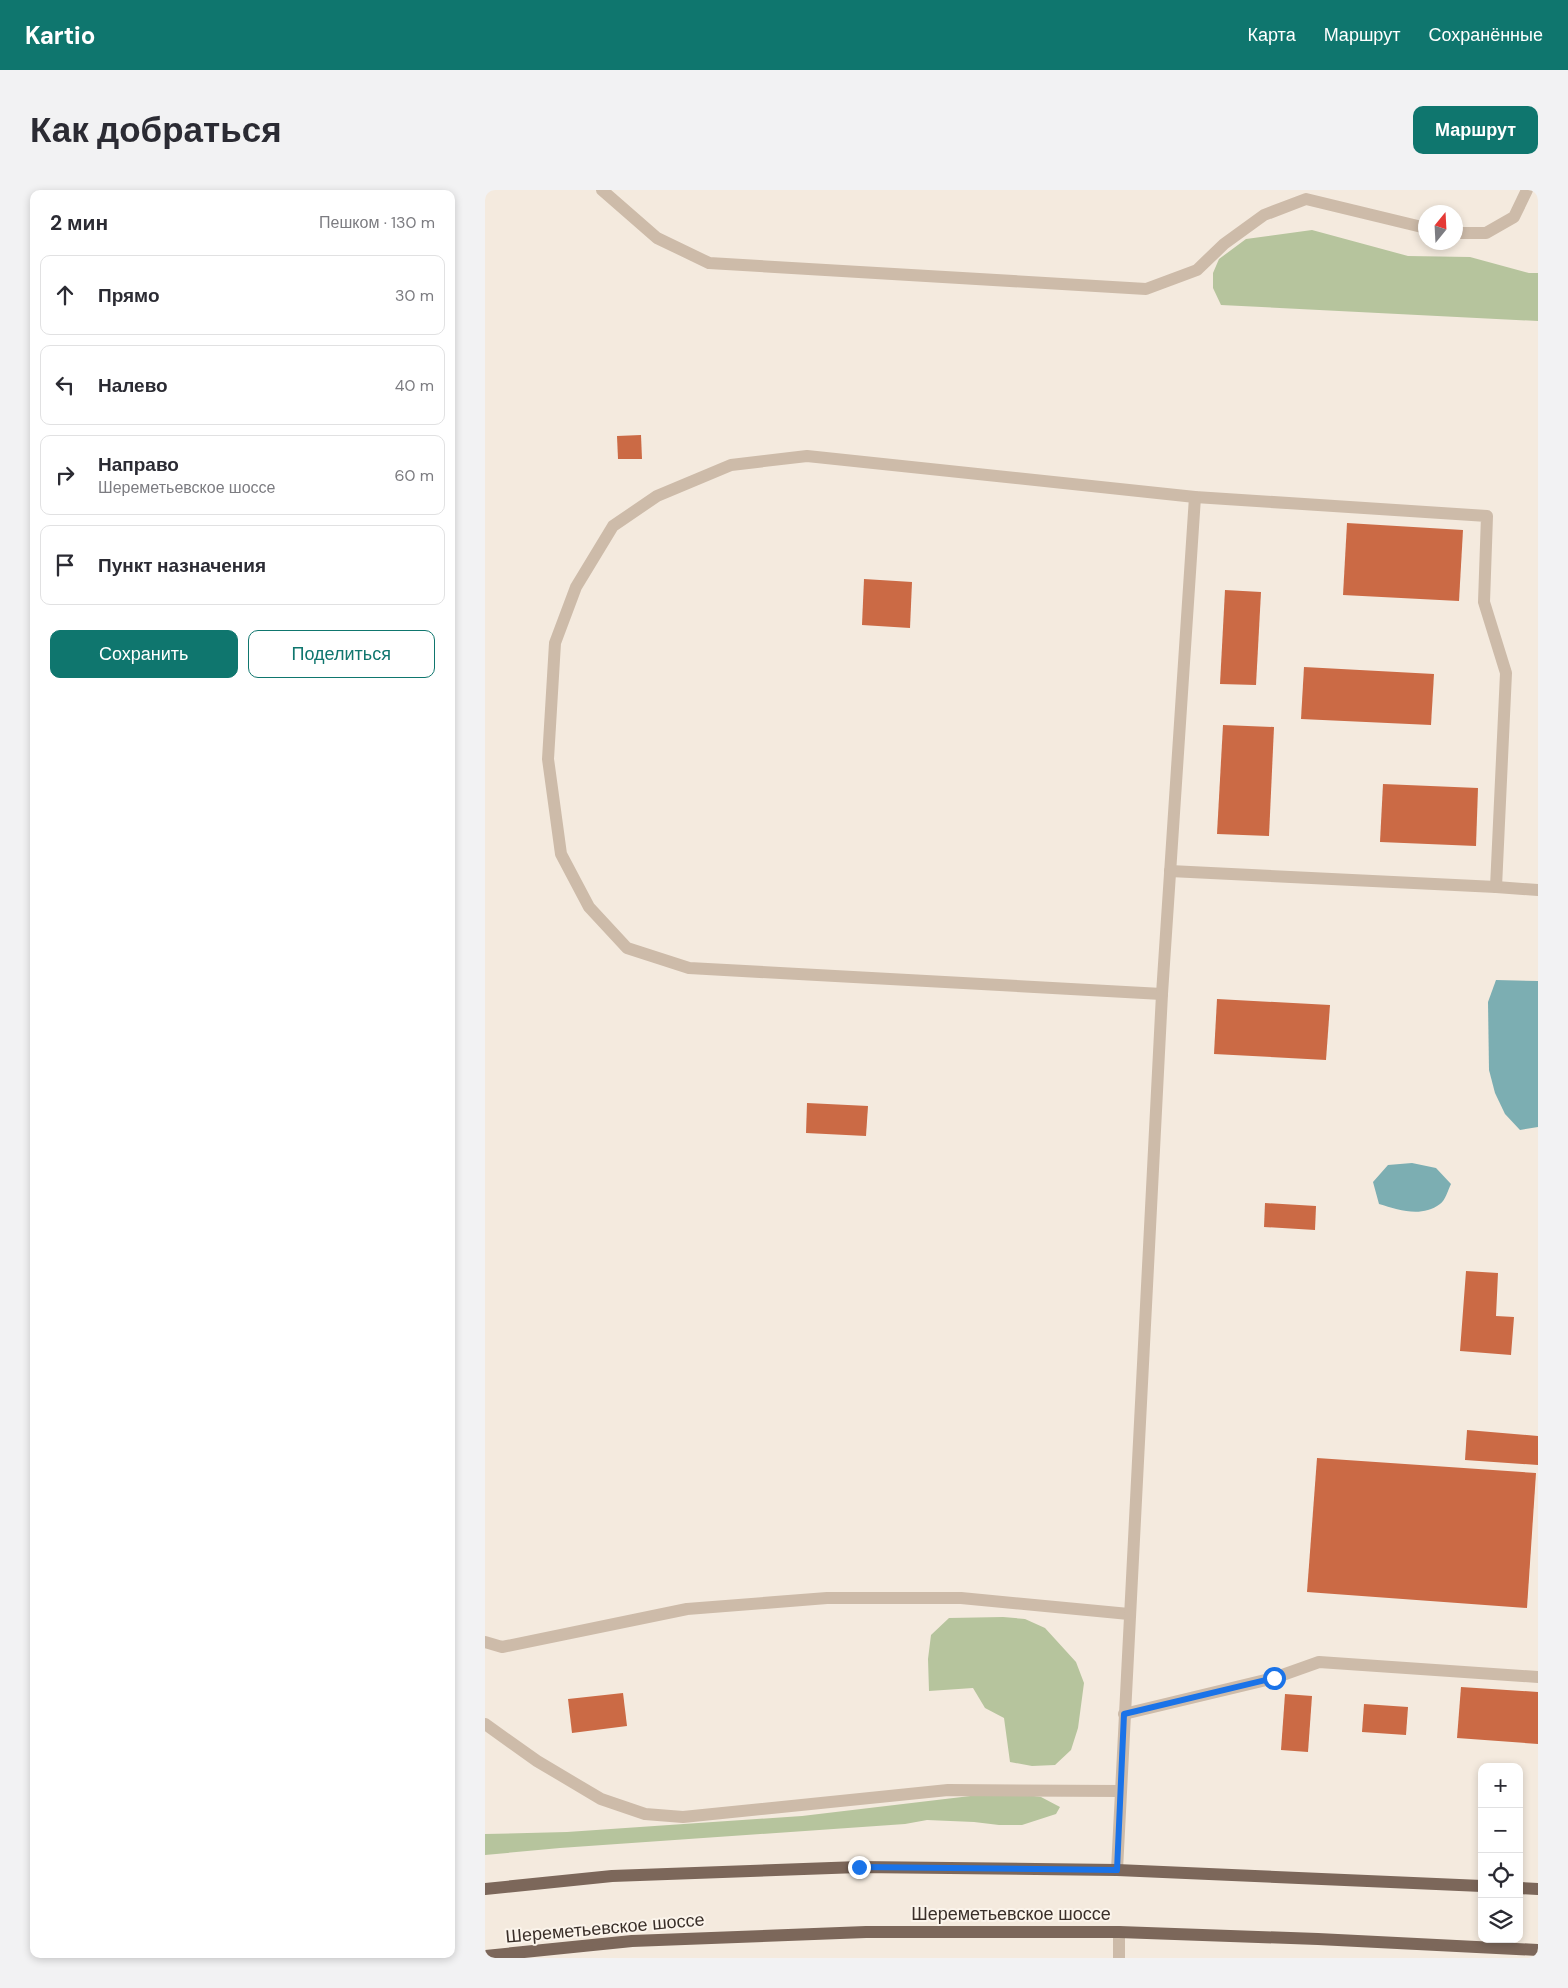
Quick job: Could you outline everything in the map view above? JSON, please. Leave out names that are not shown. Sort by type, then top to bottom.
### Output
[{"type":"main road","points":[[485,1889],[612,1876],[859,1867],[1117,1870],[1478,1886]]},
{"type":"main road","points":[[1523,1888],[1538,1889]]},
{"type":"main road","name":"Шереметьевское шоссе","points":[[485,1956],[632,1940],[866,1932],[1119,1932],[1538,1950]]},
{"type":"lane","points":[[602,190],[657,238],[709,263],[1145,289],[1197,270],[1224,244],[1265,215],[1306,199],[1418,226]]},
{"type":"lane","points":[[1463,233],[1486,233],[1514,217],[1527,190]]},
{"type":"lane","points":[[1162,994],[689,968],[627,948],[589,906],[561,854],[548,759],[555,644],[575,587],[613,526],[657,496],[731,466],[807,456],[1195,497],[1487,516],[1484,602],[1506,673],[1496,887]]},
{"type":"lane","points":[[1117,1870],[1162,994],[1195,497]]},
{"type":"lane","points":[[1170,871],[1538,890]]},
{"type":"lane","points":[[485,1642],[502,1647],[687,1610],[827,1598],[961,1598],[1129,1614]]},
{"type":"lane","points":[[1124,1714],[1274,1678],[1319,1662],[1538,1677]]},
{"type":"lane","points":[[485,1724],[537,1761],[601,1799],[645,1814],[683,1817],[948,1790],[1120,1791]]},
{"type":"lane","points":[[1119,1932],[1119,1958]]},
{"type":"green space","points":[[1312,230],[1408,256],[1470,257],[1529,273],[1538,273],[1538,321],[1221,305],[1213,288],[1213,273],[1219,259],[1246,239]]},
{"type":"green space","points":[[1003,1617],[1025,1619],[1045,1628],[1076,1662],[1084,1683],[1078,1728],[1071,1750],[1055,1765],[1032,1766],[1010,1762],[1004,1718],[985,1708],[973,1688],[929,1691],[928,1659],[931,1635],[949,1618]]},
{"type":"green space","points":[[1004,1792],[1041,1797],[1060,1807],[1056,1814],[1022,1825],[927,1820],[905,1824],[485,1855],[485,1834],[567,1832],[802,1816]]},
{"type":"water","points":[[1496,980],[1538,981],[1538,1127],[1520,1130],[1505,1114],[1495,1093],[1489,1070],[1488,1002]]},
{"type":"water","points":[[1412,1163],[1436,1168],[1451,1184],[1442,1203],[1425,1211],[1418,1212],[1379,1204],[1373,1182],[1388,1165]]},
{"type":"building","points":[[641,435],[642,459],[618,459],[617,436]]},
{"type":"building","points":[[1347,523],[1463,530],[1459,601],[1343,595]]},
{"type":"building","points":[[864,579],[912,582],[910,628],[862,625]]},
{"type":"building","points":[[1225,590],[1261,592],[1256,685],[1220,684]]},
{"type":"building","points":[[1304,667],[1434,674],[1431,725],[1301,719]]},
{"type":"building","points":[[1223,725],[1274,727],[1269,836],[1217,834]]},
{"type":"building","points":[[1383,784],[1478,788],[1476,846],[1380,842]]},
{"type":"building","points":[[1217,999],[1330,1005],[1326,1060],[1214,1054]]},
{"type":"building","points":[[807,1103],[868,1106],[866,1136],[806,1133]]},
{"type":"building","points":[[1265,1203],[1316,1206],[1315,1230],[1264,1227]]},
{"type":"building","points":[[1466,1271],[1498,1273],[1496,1316],[1514,1317],[1511,1355],[1460,1351]]},
{"type":"building","points":[[1467,1430],[1538,1436],[1538,1465],[1465,1460]]},
{"type":"building","points":[[1317,1458],[1536,1473],[1527,1608],[1307,1592]]},
{"type":"building","points":[[1461,1687],[1538,1692],[1538,1744],[1457,1738]]},
{"type":"building","points":[[623,1693],[627,1726],[572,1733],[568,1699]]},
{"type":"building","points":[[1285,1694],[1312,1696],[1308,1752],[1281,1750]]},
{"type":"building","points":[[1364,1704],[1408,1707],[1406,1735],[1362,1732]]},
{"type":"route","points":[[859,1867],[1117,1870],[1124,1714],[1274,1678]]}]
